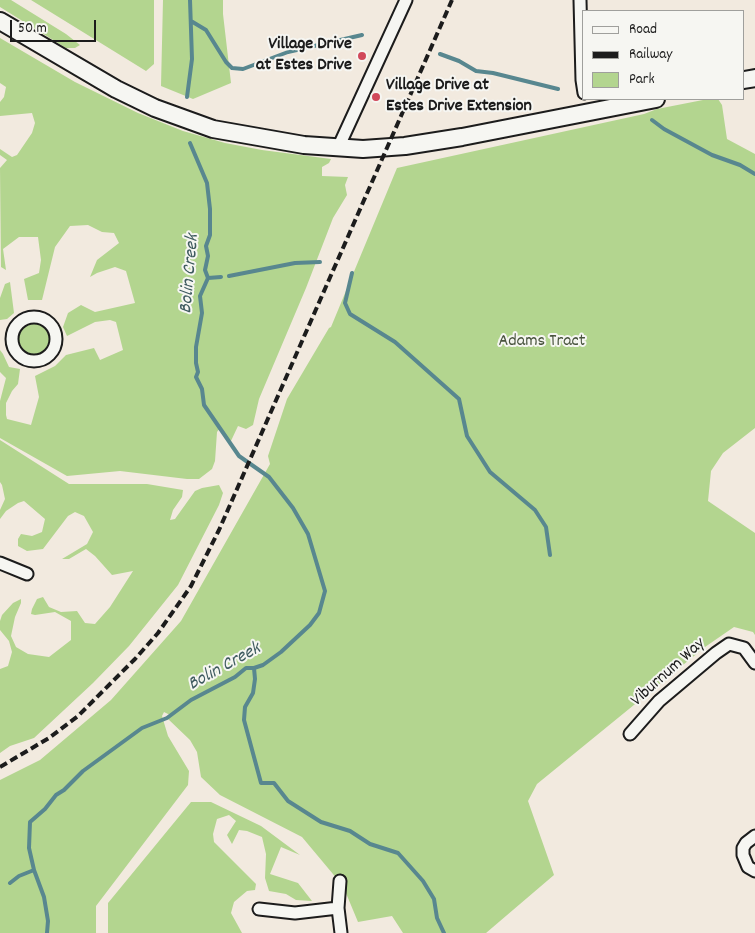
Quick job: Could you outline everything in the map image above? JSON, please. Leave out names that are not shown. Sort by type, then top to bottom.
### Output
[{"type":"main road","points":[[0,21],[116,88],[155,108],[213,129],[270,140],[338,148],[370,149],[419,144],[585,106],[646,100]]},
{"type":"street","points":[[338,148],[406,0]]},
{"type":"street","points":[[580,0],[582,46]]},
{"type":"street","points":[[0,334],[12,336]]},
{"type":"street","points":[[0,564],[27,574]]},
{"type":"street","name":"Viburnum Way","points":[[630,734],[659,701],[716,652],[729,644],[744,648],[755,663]]},
{"type":"street","points":[[755,836],[743,848],[743,855],[748,867],[755,871]]},
{"type":"street","points":[[340,881],[338,908],[341,933]]},
{"type":"street","points":[[259,910],[295,913],[338,908]]},
{"type":"green space","points":[[0,0],[11,0],[66,34],[80,45],[75,48],[66,48],[0,7]]},
{"type":"green space","points":[[31,0],[154,0],[154,64],[146,71]]},
{"type":"green space","points":[[163,0],[223,0],[231,83],[193,99],[161,86]]},
{"type":"green space","points":[[0,38],[75,82],[138,113],[183,131],[225,143],[262,150],[331,159],[329,163],[322,167],[322,176],[348,177],[345,185],[347,195],[333,218],[259,399],[253,425],[246,429],[238,426],[230,443],[220,428],[217,432],[215,461],[212,469],[199,479],[120,471],[67,476],[0,438],[0,401],[6,378],[0,372],[0,350],[9,367],[20,369],[18,384],[6,403],[7,419],[31,425],[39,397],[35,376],[55,366],[66,355],[94,348],[100,360],[123,350],[116,322],[110,320],[95,322],[67,336],[63,327],[68,313],[81,305],[95,312],[135,303],[126,271],[115,267],[90,277],[97,260],[119,243],[114,233],[102,232],[88,225],[70,226],[55,247],[42,300],[28,300],[24,279],[39,273],[41,260],[38,237],[19,237],[3,249],[6,270],[1,267],[0,168],[7,160],[0,155],[0,149],[12,157],[17,155],[32,133],[35,123],[32,113],[0,116],[0,102],[4,97],[6,87],[0,83]]},
{"type":"green space","name":"Adams Tract","points":[[703,100],[719,100],[722,105],[727,139],[755,154],[755,428],[723,453],[711,471],[708,501],[755,533],[755,635],[753,632],[734,627],[705,647],[537,784],[528,801],[554,875],[486,933],[403,933],[392,916],[358,922],[343,886],[302,837],[220,795],[201,777],[197,752],[190,740],[167,718],[170,715],[164,712],[162,716],[168,736],[189,771],[188,785],[96,906],[96,933],[0,933],[0,780],[40,760],[111,700],[181,621],[270,464],[268,456],[287,399],[331,327],[397,168],[644,114],[657,109]]},
{"type":"green space","points":[[10,282],[14,313],[7,319],[0,320],[0,298],[5,284]]},
{"type":"green space","points":[[34,323],[40,324],[45,328],[49,333],[49,345],[45,350],[40,354],[34,355],[28,354],[23,350],[19,345],[18,339],[19,333],[23,328],[28,324]]},
{"type":"green space","points":[[0,440],[69,484],[147,484],[183,490],[182,497],[173,510],[170,520],[175,519],[195,491],[219,485],[223,493],[219,505],[178,585],[129,646],[93,683],[34,738],[10,746],[0,753],[0,669],[8,666],[12,652],[9,641],[0,630],[2,615],[13,603],[21,599],[11,636],[16,647],[28,654],[49,657],[71,640],[71,621],[55,612],[31,614],[37,599],[43,597],[49,607],[61,612],[77,611],[85,623],[95,624],[110,607],[133,571],[112,575],[86,549],[69,559],[62,559],[87,544],[93,532],[84,516],[75,512],[68,516],[43,549],[27,551],[18,546],[18,539],[21,534],[32,536],[42,532],[45,519],[24,501],[6,511],[0,519],[0,510],[5,499],[0,482]]},
{"type":"green space","points":[[191,802],[211,802],[261,826],[300,855],[281,847],[270,874],[298,883],[312,901],[296,900],[286,894],[269,891],[265,878],[266,854],[262,837],[239,830],[232,844],[227,835],[236,821],[229,815],[217,819],[213,834],[214,842],[256,884],[255,890],[247,891],[234,902],[231,913],[242,933],[108,933],[108,903]]},
{"type":"waterway","name":"Bolin Creek","points":[[187,97],[192,59],[190,0]]},
{"type":"waterway","points":[[191,21],[206,30],[226,62],[232,68],[243,69],[288,52],[362,35]]},
{"type":"waterway","points":[[440,54],[459,61],[476,71],[493,73],[558,89]]},
{"type":"waterway","points":[[652,120],[664,129],[712,155],[740,165],[755,174]]},
{"type":"waterway","name":"Bolin Creek","points":[[47,933],[48,921],[44,897],[34,870],[29,848],[30,822],[83,771],[142,728],[167,718],[191,700],[235,677],[246,668],[263,665],[281,652],[310,625],[319,613],[325,591],[308,534],[293,508],[269,477],[239,456],[204,405],[202,389],[196,377],[198,372],[196,347],[202,313],[200,296],[208,278],[205,270],[208,256],[206,246],[210,235],[210,209],[207,183],[190,143]]},
{"type":"waterway","points":[[229,276],[295,263],[320,262]]},
{"type":"waterway","points":[[352,273],[345,303],[350,314],[395,342],[459,399],[467,436],[490,472],[535,510],[546,527],[550,555]]},
{"type":"waterway","points":[[208,278],[221,277]]},
{"type":"waterway","points":[[254,668],[253,693],[245,707],[244,720],[261,783],[274,783],[288,801],[321,822],[350,831],[370,844],[398,853],[423,881],[434,899],[437,918],[444,933]]},
{"type":"waterway","points":[[10,883],[19,876],[34,870]]},
{"type":"railway","points":[[0,767],[49,738],[78,716],[158,633],[191,586],[219,530],[452,0]]},
{"type":"place","name":"Village Drive at Estes Drive","points":[[362,56]]},
{"type":"place","name":"Village Drive at Estes Drive Extension","points":[[376,97]]}]
